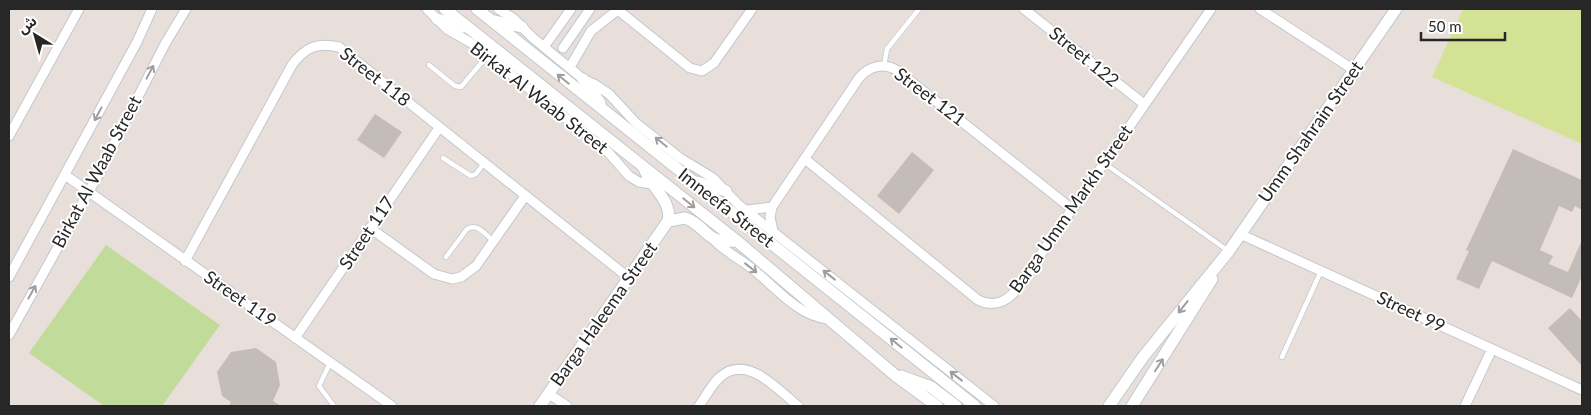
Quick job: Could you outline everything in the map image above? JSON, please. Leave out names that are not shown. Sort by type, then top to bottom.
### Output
[{"type":"street","points":[[9,136],[79,9]]},
{"type":"street","name":"Birkat Al Waab Street","points":[[9,277],[137,42],[152,9]]},
{"type":"street","name":"Birkat Al Waab Street","points":[[427,9],[454,34],[487,56],[608,152],[630,176],[639,182],[652,184]]},
{"type":"street","name":"Imneefa Street","points":[[445,9],[736,241],[830,319],[922,400],[936,406]]},
{"type":"street","name":"Imneefa Street","points":[[477,9],[690,180],[781,244],[975,406]]},
{"type":"street","points":[[498,9],[513,18],[522,28],[583,79],[608,115]]},
{"type":"street","points":[[544,47],[571,9]]},
{"type":"street","points":[[563,48],[590,9]]},
{"type":"street","points":[[570,67],[591,31],[619,10],[690,68],[702,71],[714,63],[752,9]]},
{"type":"street","name":"Street 122","points":[[1024,9],[1144,104]]},
{"type":"street","name":"Barga Umm Markh Street","points":[[804,159],[983,302],[1002,302],[1012,295],[1211,9]]},
{"type":"street","points":[[1260,9],[1354,70]]},
{"type":"street","name":"Umm Shahrain Street","points":[[1109,406],[1144,357],[1227,253],[1396,9]]},
{"type":"street","name":"Birkat Al Waab Street","points":[[9,335],[89,190],[183,10]]},
{"type":"street","points":[[437,19],[470,28]]},
{"type":"street","points":[[492,21],[522,28]]},
{"type":"street","name":"Street 118","points":[[185,261],[292,65],[308,48],[328,44],[339,47],[629,278]]},
{"type":"street","name":"Street 121","points":[[772,207],[863,74],[872,68],[884,66],[898,71],[1072,209]]},
{"type":"street","points":[[583,79],[602,89],[636,123],[680,158],[713,178],[773,232],[781,244],[994,406]]},
{"type":"street","name":"Street 117","points":[[295,338],[439,128]]},
{"type":"street","points":[[643,166],[652,184],[664,199],[669,210],[668,221],[681,217],[689,219]]},
{"type":"street","name":"Street 119","points":[[65,175],[89,190],[185,261],[330,363],[379,403],[392,406]]},
{"type":"street","points":[[690,180],[726,191]]},
{"type":"street","points":[[370,228],[434,274],[452,279],[469,272],[525,196]]},
{"type":"street","points":[[664,199],[678,208],[724,250],[750,267],[800,309],[815,316],[830,319]]},
{"type":"street","points":[[747,210],[762,210],[772,207],[770,222],[773,232]]},
{"type":"street","name":"Barga Haleema Street","points":[[540,406],[668,221]]},
{"type":"street","name":"Street 99","points":[[1240,234],[1582,390]]},
{"type":"street","points":[[713,238],[724,242],[736,241]]},
{"type":"street","name":"Umm Shahrain Street","points":[[1132,406],[1199,302],[1227,253]]},
{"type":"street","points":[[1466,406],[1492,349]]},
{"type":"street","points":[[699,406],[721,376],[739,369],[758,374],[798,406]]},
{"type":"street","points":[[896,376],[914,380],[931,387],[956,406]]},
{"type":"street","points":[[549,394],[567,406]]},
{"type":"street","points":[[1115,406],[1117,394]]},
{"type":"lane","points":[[884,66],[887,49],[918,9]]},
{"type":"lane","points":[[429,65],[455,86],[461,87],[487,56]]},
{"type":"lane","points":[[443,158],[471,176],[476,174],[484,163]]},
{"type":"lane","points":[[1104,163],[1227,253]]},
{"type":"lane","points":[[446,256],[467,229],[471,227],[480,229],[493,241]]},
{"type":"lane","points":[[1282,357],[1321,271]]},
{"type":"lane","points":[[330,363],[319,386],[334,406]]},
{"type":"green space","points":[[1463,9],[1582,9],[1582,144],[1432,77]]},
{"type":"green space","points":[[106,245],[220,325],[162,406],[104,406],[29,353]]},
{"type":"building","points":[[375,114],[402,132],[384,158],[357,140]]},
{"type":"building","points":[[1513,149],[1582,180],[1582,210],[1575,206],[1572,212],[1559,206],[1540,250],[1553,256],[1549,264],[1568,272],[1582,240],[1582,276],[1572,298],[1492,261],[1479,289],[1456,279],[1469,251],[1466,250]]},
{"type":"building","points":[[912,152],[934,170],[899,214],[877,196]]},
{"type":"building","points":[[1570,308],[1582,321],[1582,366],[1548,328]]},
{"type":"building","points":[[256,348],[276,362],[280,385],[273,401],[281,406],[229,406],[231,402],[222,396],[217,372],[231,352]]}]
